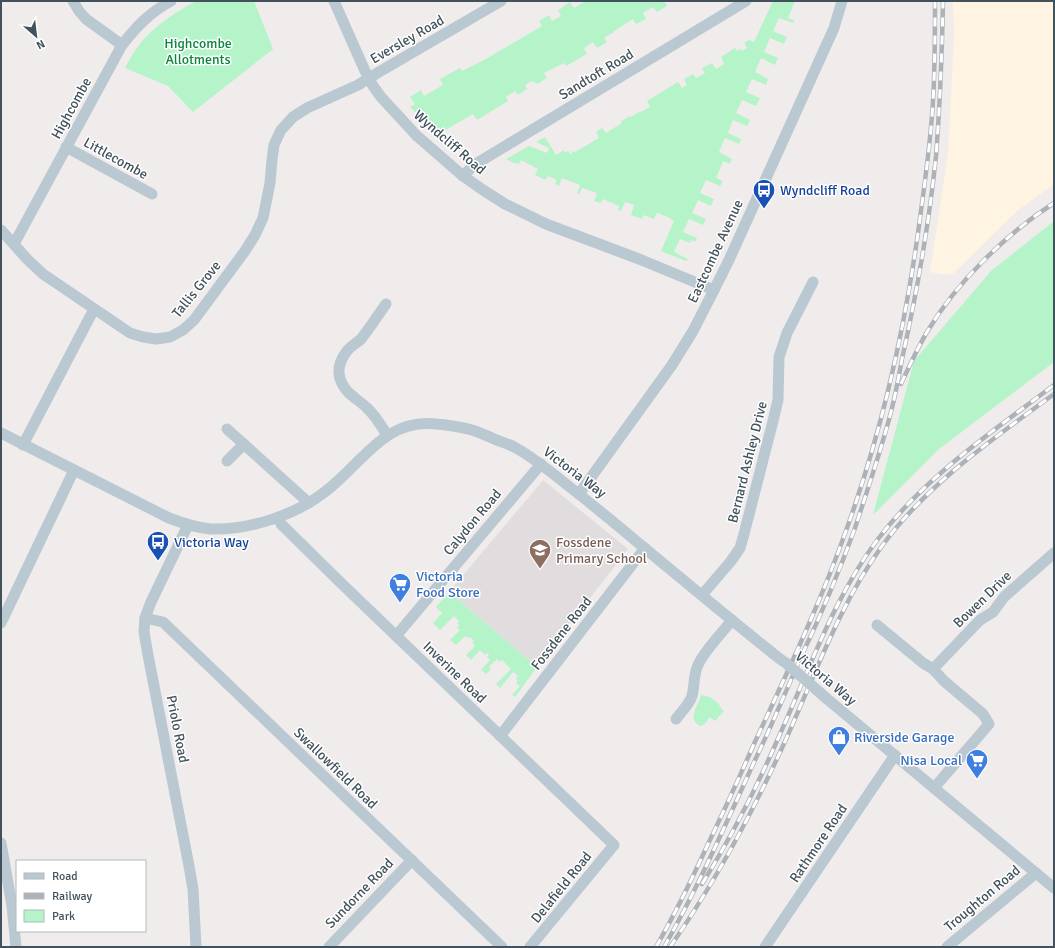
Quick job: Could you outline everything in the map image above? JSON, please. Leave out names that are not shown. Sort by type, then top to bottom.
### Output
[{"type":"street","points":[[73,1],[86,19],[122,45]]},
{"type":"street","name":"Highcombe","points":[[14,244],[122,45],[135,28],[148,16],[170,1]]},
{"type":"street","name":"Wyndcliff Road","points":[[334,1],[369,78],[381,97],[416,135],[463,176],[505,204],[546,224],[639,259],[714,290]]},
{"type":"street","name":"Eversley Road","points":[[369,78],[500,1]]},
{"type":"street","name":"Sandtoft Road","points":[[463,176],[474,165],[746,1]]},
{"type":"street","name":"Eastcombe Avenue","points":[[579,494],[672,365],[693,330],[714,290],[834,28],[842,1]]},
{"type":"street","name":"Tallis Grove","points":[[1,230],[27,259],[43,274],[130,332],[143,337],[156,339],[170,336],[183,330],[194,320],[245,252],[255,235],[263,218],[270,183],[274,145],[281,130],[293,117],[307,108],[358,85],[369,78]]},
{"type":"street","name":"Littlecombe","points":[[66,147],[152,194]]},
{"type":"street","name":"Bernard Ashley Drive","points":[[702,595],[740,548],[778,400],[779,357],[787,333],[813,282]]},
{"type":"street","points":[[386,304],[361,338],[348,350],[339,362],[338,373],[347,391],[372,412],[387,435]]},
{"type":"street","points":[[23,445],[94,309]]},
{"type":"street","name":"Victoria Way","points":[[1,433],[169,518],[188,525],[210,529],[252,525],[279,517],[309,503],[326,492],[368,450],[387,435],[404,427],[435,423],[473,430],[515,447],[541,464],[579,494],[786,663],[1054,888]]},
{"type":"street","points":[[227,429],[309,503]]},
{"type":"street","points":[[227,461],[244,444]]},
{"type":"street","name":"Calydon Road","points":[[396,636],[541,464]]},
{"type":"street","points":[[1,623],[74,470]]},
{"type":"street","name":"Inverine Road","points":[[279,517],[281,524],[286,529],[614,845]]},
{"type":"street","name":"Priolo Road","points":[[188,525],[151,602],[145,618],[144,632],[193,889],[196,947]]},
{"type":"street","name":"Fossdene Road","points":[[500,736],[645,548]]},
{"type":"street","name":"Bowen Drive","points":[[933,669],[980,620],[993,612],[1004,597],[1054,553]]},
{"type":"street","name":"Swallowfield Road","points":[[145,618],[162,622],[502,947]]},
{"type":"street","points":[[676,719],[691,699],[698,663],[702,656],[732,620]]},
{"type":"street","points":[[877,625],[923,664],[933,669],[944,682],[983,714],[989,724],[934,788]]},
{"type":"street","name":"Rathmore Road","points":[[765,947],[895,755]]},
{"type":"street","points":[[1,843],[12,906],[16,947]]},
{"type":"street","name":"Delafield Road","points":[[530,947],[614,845]]},
{"type":"street","name":"Sundorne Road","points":[[328,947],[412,860]]},
{"type":"street","name":"Troughton Road","points":[[947,947],[1036,873]]},
{"type":"shaded area","points":[[953,1],[1054,1],[1054,184],[1017,211],[954,273],[947,275],[930,272],[948,154],[954,37]]},
{"type":"shaded area","name":"Fossdene Primary School","points":[[543,480],[628,549],[537,667],[449,592]]},
{"type":"green space","name":"Highcombe Allotments","points":[[196,1],[254,1],[273,49],[193,112],[168,86],[125,68],[143,40],[157,26]]},
{"type":"green space","points":[[586,1],[664,1],[667,6],[657,12],[653,7],[643,13],[646,19],[636,24],[633,19],[604,38],[607,42],[597,48],[593,42],[584,48],[587,54],[566,66],[564,63],[544,73],[547,78],[537,84],[536,82],[534,83],[532,81],[525,85],[527,89],[518,95],[515,91],[506,97],[508,101],[477,120],[473,114],[442,132],[447,142],[451,140],[458,151],[449,145],[410,107],[415,104],[410,97],[421,90],[424,96],[443,85],[440,79],[460,68],[462,71],[484,60],[542,26],[539,21],[549,15],[552,21],[561,16],[558,10],[570,2],[574,8]]},
{"type":"green space","points":[[773,1],[795,1],[788,18],[795,21],[793,23],[779,18],[773,31],[787,37],[784,44],[770,38],[764,52],[778,58],[775,65],[761,58],[755,72],[768,79],[766,85],[752,79],[746,92],[760,98],[756,106],[742,100],[736,113],[750,120],[747,126],[733,120],[728,133],[741,139],[739,144],[725,138],[719,152],[732,159],[730,164],[723,161],[716,178],[723,181],[720,186],[706,180],[700,193],[714,199],[711,206],[698,200],[692,213],[706,219],[703,225],[689,219],[683,232],[697,238],[695,242],[691,240],[690,243],[680,239],[674,252],[688,259],[686,261],[661,251],[674,221],[668,217],[657,213],[654,219],[644,215],[642,219],[631,215],[634,205],[625,202],[621,211],[618,210],[619,206],[603,199],[601,203],[594,201],[597,193],[582,188],[579,194],[577,193],[580,185],[562,178],[559,186],[555,184],[557,180],[548,176],[545,180],[535,175],[538,169],[521,160],[519,164],[516,164],[506,159],[529,146],[547,153],[549,148],[536,142],[545,137],[556,155],[564,150],[565,153],[568,151],[570,154],[574,151],[575,152],[599,138],[596,132],[602,128],[606,133],[622,123],[621,121],[650,107],[647,101],[678,82],[682,88],[687,85],[684,79],[693,74],[696,78],[705,73],[702,68],[712,63],[716,69],[724,64],[721,57],[735,48],[737,51],[741,49],[742,51],[747,48],[744,43],[749,40],[754,42]]},
{"type":"green space","points":[[1054,221],[1054,362],[939,449],[873,515],[914,361],[991,271]]},
{"type":"green space","points":[[449,592],[537,667],[515,697],[512,695],[520,686],[516,683],[518,681],[516,679],[518,676],[513,672],[500,688],[496,684],[511,669],[502,660],[500,662],[497,659],[489,667],[491,669],[486,674],[481,670],[490,660],[487,657],[489,655],[487,653],[485,655],[480,650],[471,660],[466,655],[475,646],[472,642],[474,641],[470,637],[468,638],[465,636],[456,645],[450,640],[460,630],[457,628],[459,625],[457,623],[459,621],[454,616],[440,630],[433,623],[442,613],[436,607]]},
{"type":"green space","points":[[701,695],[710,697],[720,705],[719,706],[724,711],[715,721],[710,717],[704,725],[700,726],[694,719],[694,712]]},
{"type":"railway","points":[[656,947],[696,870],[803,637],[837,556],[872,450],[893,371],[901,332],[909,292],[921,211],[934,89],[935,1]]},
{"type":"railway","points":[[664,947],[689,901],[712,853],[768,733],[823,609],[855,528],[884,438],[895,396],[913,309],[930,207],[936,156],[941,78],[943,1]]},
{"type":"railway","points":[[901,384],[916,351],[927,332],[952,296],[967,278],[1018,229],[1054,203]]},
{"type":"railway","points":[[702,884],[754,791],[824,634],[848,585],[862,561],[897,516],[938,475],[1054,385]]},
{"type":"railway","points":[[670,947],[719,871],[748,818],[787,737],[841,615],[867,568],[882,546],[919,502],[940,483],[985,446],[1054,394]]},
{"type":"place","name":"Wyndcliff Road","points":[[764,210]]},
{"type":"place","name":"Victoria Way","points":[[158,562]]},
{"type":"place","name":"Fossdene Primary School","points":[[540,570]]},
{"type":"place","name":"Victoria Food Store","points":[[400,604]]},
{"type":"place","name":"Riverside Garage","points":[[839,756]]},
{"type":"place","name":"Nisa Local","points":[[977,780]]}]
